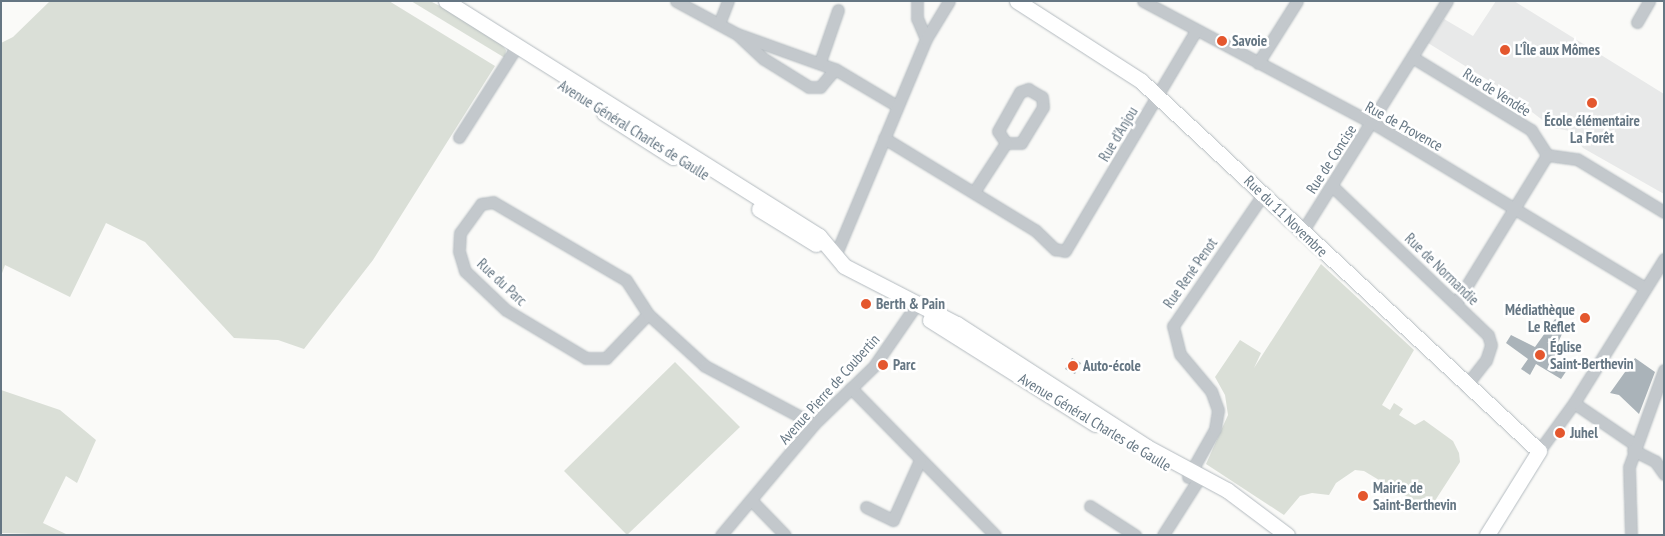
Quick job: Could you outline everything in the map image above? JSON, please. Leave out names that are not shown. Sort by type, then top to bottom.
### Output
[{"type":"main road","name":"Avenue Général Charles de Gaulle","points":[[436,1],[820,236],[836,254],[909,292],[925,317],[1143,454],[1194,477],[1243,514],[1283,532]]},
{"type":"main road","name":"Avenue Général Charles de Gaulle","points":[[446,1],[516,49]]},
{"type":"main road","name":"Rue du 11 Novembre","points":[[1017,1],[1110,59],[1158,96],[1262,196],[1466,386],[1539,451]]},
{"type":"main road","points":[[1487,535],[1539,451]]},
{"type":"street","points":[[676,1],[737,34],[820,62],[835,69],[897,106]]},
{"type":"street","points":[[719,24],[728,1]]},
{"type":"street","points":[[917,1],[917,18],[926,39]]},
{"type":"street","points":[[836,254],[926,39],[949,1]]},
{"type":"street","name":"Rue de Provence","points":[[1142,1],[1195,32],[1373,124],[1514,207],[1645,288]]},
{"type":"street","points":[[1258,63],[1297,1]]},
{"type":"street","name":"Rue de Concise","points":[[1302,232],[1373,124],[1447,1]]},
{"type":"street","points":[[1637,22],[1649,1]]},
{"type":"street","points":[[820,62],[838,10]]},
{"type":"street","name":"Rue d'Anjou","points":[[974,192],[1035,230],[1055,249],[1065,250],[1195,32]]},
{"type":"street","points":[[737,34],[764,58],[809,87],[820,87],[835,69]]},
{"type":"street","points":[[459,137],[516,49]]},
{"type":"street","name":"Rue de Vendée","points":[[1412,57],[1531,130],[1547,155]]},
{"type":"street","points":[[1028,90],[1042,97],[1043,107],[1021,144],[1006,143],[998,131],[1020,92],[1028,90]]},
{"type":"street","points":[[884,138],[974,192],[1006,143]]},
{"type":"street","points":[[1456,303],[1547,155],[1577,159],[1664,212]]},
{"type":"street","name":"Rue de Normandie","points":[[1332,186],[1488,335],[1491,345],[1486,360],[1466,386]]},
{"type":"street","name":"Rue René Penot","points":[[1163,535],[1194,477],[1215,429],[1218,410],[1211,391],[1180,354],[1173,326],[1262,196]]},
{"type":"street","name":"Rue du Parc","points":[[648,314],[606,358],[586,358],[506,310],[465,271],[459,251],[460,233],[481,204],[493,202],[626,280],[648,314],[704,366],[814,424]]},
{"type":"street","points":[[1539,451],[1574,403],[1664,259]]},
{"type":"street","name":"Avenue Pierre de Coubertin","points":[[721,535],[752,501],[814,424],[887,349],[916,305]]},
{"type":"street","points":[[1631,535],[1627,510],[1634,447],[1661,385],[1664,370]]},
{"type":"street","points":[[851,388],[995,535]]},
{"type":"street","points":[[1574,403],[1655,461],[1664,474]]},
{"type":"street","points":[[866,507],[893,520],[920,460]]},
{"type":"street","points":[[752,501],[785,535]]},
{"type":"street","points":[[1090,506],[1135,535]]},
{"type":"shaded area","points":[[50,1],[389,1],[495,66],[373,260],[304,349],[278,340],[234,338],[145,242],[106,223],[70,297],[5,265],[1,276],[1,43],[13,37]]},
{"type":"shaded area","points":[[411,1],[430,1],[444,8],[500,43],[506,50],[505,58]]},
{"type":"shaded area","name":"École élémentaire La Forêt","points":[[1496,1],[1514,1],[1664,94],[1664,194],[1583,148],[1570,131],[1553,128],[1499,87],[1428,43],[1444,19],[1473,36]]},
{"type":"shaded area","points":[[1321,264],[1414,350],[1382,405],[1390,410],[1394,403],[1403,409],[1399,415],[1415,425],[1424,420],[1453,441],[1459,453],[1460,462],[1429,510],[1364,471],[1355,470],[1336,483],[1329,495],[1312,493],[1300,496],[1284,515],[1206,464],[1228,415],[1225,395],[1215,377],[1240,340],[1261,353],[1254,368]]},
{"type":"shaded area","points":[[675,362],[740,427],[627,535],[564,471]]},
{"type":"shaded area","points":[[1,390],[60,410],[96,440],[77,483],[66,476],[43,523],[68,535],[1,533]]},
{"type":"building","name":"Église Saint-Berthevin","points":[[1555,319],[1566,325],[1557,345],[1562,348],[1556,358],[1569,365],[1567,370],[1561,379],[1536,364],[1530,375],[1521,369],[1528,359],[1506,343],[1511,335],[1535,347]]},
{"type":"building","name":"Auto-école","points":[[1072,358],[1081,363],[1075,374],[1065,369]]},
{"type":"building","points":[[1635,358],[1655,372],[1639,414],[1619,395],[1610,393]]},
{"type":"place","name":"Savoie","points":[[1222,41]]},
{"type":"place","name":"L'Île aux Mômes","points":[[1505,50]]},
{"type":"place","name":"École élémentaire La Forêt","points":[[1592,103]]},
{"type":"place","name":"Berth & Pain","points":[[866,304]]},
{"type":"place","name":"Médiathèque Le Reflet","points":[[1585,318]]},
{"type":"place","name":"Église Saint-Berthevin","points":[[1540,355]]},
{"type":"place","name":"Parc","points":[[883,365]]},
{"type":"place","name":"Auto-école","points":[[1073,366]]},
{"type":"place","name":"Juhel","points":[[1560,433]]},
{"type":"place","name":"Mairie de Saint-Berthevin","points":[[1363,496]]}]
